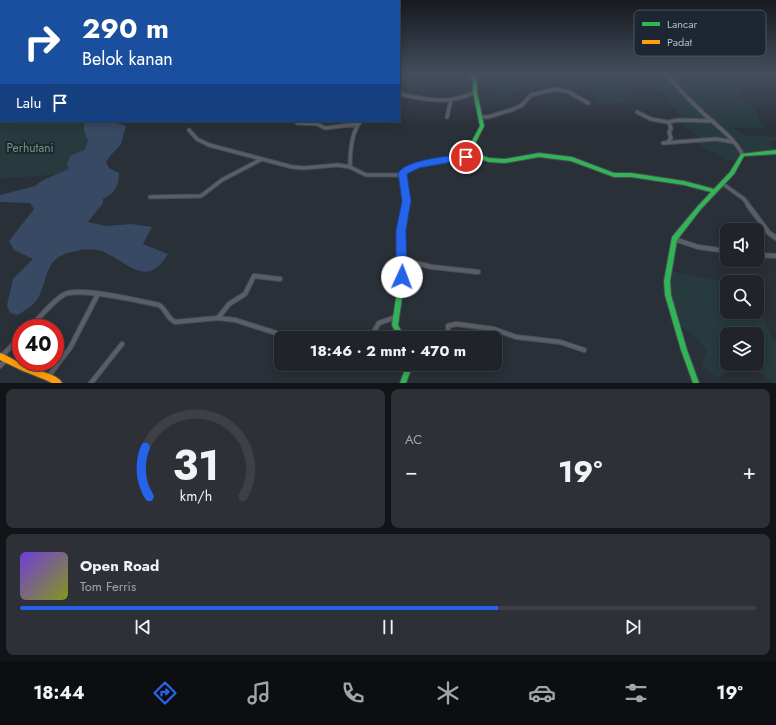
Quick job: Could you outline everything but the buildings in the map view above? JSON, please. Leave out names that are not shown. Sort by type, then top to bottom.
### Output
[{"type":"street","points":[[396,331],[402,260],[401,230],[406,196],[402,175],[404,170],[418,165],[466,157],[472,142],[482,128],[475,92],[461,100],[424,101],[400,94]]},
{"type":"street","points":[[481,117],[514,109],[522,105],[531,95],[544,92]]},
{"type":"street","points":[[568,92],[588,103]]},
{"type":"street","points":[[683,92],[701,111],[714,121],[744,154]]},
{"type":"street","points":[[447,117],[451,100]]},
{"type":"street","points":[[637,112],[653,120],[669,122],[679,120],[714,121]]},
{"type":"street","points":[[297,123],[317,124],[325,128],[332,125],[342,126],[359,122]]},
{"type":"street","points":[[350,167],[350,147],[355,137],[355,128],[359,122]]},
{"type":"street","points":[[668,142],[672,138],[669,132],[671,129],[669,122]]},
{"type":"street","points":[[189,130],[197,139],[209,145],[260,160],[296,168],[331,165],[350,167],[366,175],[402,175]]},
{"type":"street","points":[[663,143],[716,139],[734,142]]},
{"type":"street","points":[[744,154],[776,152]]},
{"type":"street","points":[[468,154],[489,160],[505,161],[539,155],[572,159],[617,175],[630,175],[684,183],[714,191]]},
{"type":"street","points":[[696,383],[684,350],[668,295],[667,281],[674,239],[714,191],[723,184],[738,166],[744,154]]},
{"type":"street","points":[[150,197],[201,196],[222,180],[260,160]]},
{"type":"street","points":[[723,184],[744,199],[769,233],[776,238]]},
{"type":"street","points":[[674,239],[698,247],[720,250]]},
{"type":"street","points":[[764,255],[776,256]]},
{"type":"street","points":[[402,260],[432,267],[478,272]]},
{"type":"street","points":[[218,318],[229,304],[245,294],[254,276],[280,280]]},
{"type":"street","points":[[39,319],[65,294],[98,294],[159,305],[164,308],[170,319],[175,322],[218,318],[235,320],[274,332]]},
{"type":"street","points":[[48,377],[72,343],[98,294]]},
{"type":"street","points":[[374,331],[378,323],[385,319],[396,317]]},
{"type":"street","points":[[448,331],[448,326],[456,324],[500,331]]},
{"type":"street","points":[[502,332],[516,337],[560,342],[584,350]]},
{"type":"street","points":[[91,383],[122,344]]},
{"type":"street","points":[[0,366],[3,357],[12,346]]},
{"type":"street","points":[[3,357],[25,369],[48,377],[59,383]]},
{"type":"street","points":[[403,383],[407,371]]},
{"type":"green space","points":[[495,92],[516,92],[504,97]]},
{"type":"green space","points":[[593,92],[630,92],[623,102],[612,102],[610,105],[593,100],[596,95]]},
{"type":"green space","points":[[661,92],[742,92],[736,97],[753,108],[766,129],[731,127],[744,135],[776,137],[776,141],[770,142],[776,151],[745,153],[740,154],[739,159],[727,160],[717,153],[707,150],[698,143],[703,142],[683,124],[685,118],[677,112]]},
{"type":"green space","name":"Perhutani","points":[[0,122],[86,122],[84,124],[84,132],[88,141],[80,157],[69,170],[56,174],[0,178]]},
{"type":"green space","points":[[671,271],[720,282],[720,319],[764,318],[771,336],[776,342],[776,383],[772,383],[758,371],[764,371],[764,327],[720,327],[720,371],[728,371],[718,377],[701,364],[706,350],[699,340],[678,324],[670,298]]},
{"type":"water","points":[[86,122],[114,122],[126,126],[121,144],[106,162],[109,168],[119,173],[116,189],[103,199],[103,203],[88,222],[106,226],[131,224],[152,227],[143,244],[168,254],[153,270],[145,272],[130,267],[101,251],[83,250],[67,253],[54,261],[48,272],[40,294],[34,303],[18,315],[10,313],[7,305],[13,279],[33,259],[14,250],[9,241],[34,209],[30,203],[0,202],[0,195],[35,186],[43,180],[69,169],[67,163],[70,156],[84,150],[88,141],[84,131],[84,124]]},
{"type":"traffic: fast","points":[[398,331],[395,325],[402,277],[401,230],[406,201],[402,175],[404,171],[418,165],[466,157],[482,126],[475,92]]},
{"type":"traffic: fast","points":[[696,383],[684,350],[668,295],[667,281],[674,239],[699,208],[732,173],[743,155],[776,152]]},
{"type":"traffic: fast","points":[[468,153],[489,160],[505,161],[539,155],[572,159],[614,175],[631,175],[684,183],[714,191]]},
{"type":"traffic: fast","points":[[403,383],[407,371]]},
{"type":"traffic: slow","points":[[0,356],[25,369],[48,377],[59,383]]},
{"type":"route","points":[[402,277],[401,230],[406,201],[402,173],[404,170],[418,165],[466,157]]}]
